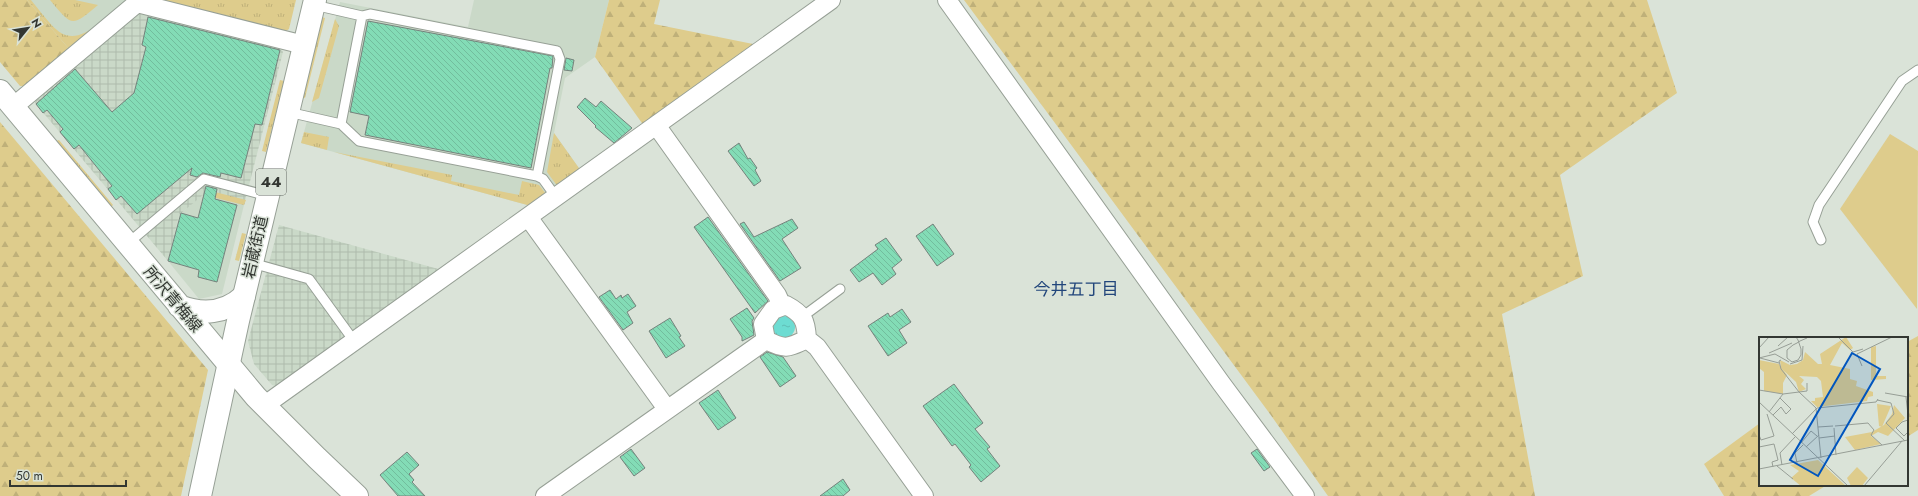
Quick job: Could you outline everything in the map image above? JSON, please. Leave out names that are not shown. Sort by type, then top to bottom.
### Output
[{"type":"main road","name":"岩蔵街道","points":[[200,496],[228,364],[315,3]]},
{"type":"main road","name":"所沢青梅線","points":[[6,99],[228,364],[265,405],[317,458],[358,496]]},
{"type":"main road","points":[[179,306],[200,312],[211,312],[228,307],[244,296]]},
{"type":"street","points":[[265,405],[831,0]]},
{"type":"street","points":[[947,0],[1221,383],[1305,496]]},
{"type":"street","points":[[6,99],[137,2],[304,45]]},
{"type":"street","points":[[656,125],[777,295],[782,306]]},
{"type":"street","points":[[528,217],[667,409]]},
{"type":"street","points":[[786,305],[800,313],[807,326],[807,339],[795,345],[780,348],[766,340],[763,324],[773,310],[786,305]]},
{"type":"street","points":[[807,339],[817,347],[924,496]]},
{"type":"street","points":[[545,496],[766,340]]},
{"type":"lane","points":[[315,3],[362,16],[370,14],[556,51],[560,59],[537,176]]},
{"type":"lane","points":[[341,124],[362,16]]},
{"type":"lane","points":[[1822,240],[1812,222],[1819,205],[1902,81],[1918,70]]},
{"type":"lane","points":[[288,112],[341,124],[359,141],[537,176],[543,179],[556,197]]},
{"type":"lane","points":[[127,244],[204,179],[268,196]]},
{"type":"lane","points":[[252,263],[309,279],[354,341]]},
{"type":"lane","points":[[802,317],[840,289]]},
{"type":"shaded area","points":[[27,0],[130,0],[70,50]]},
{"type":"shaded area","points":[[474,0],[609,0],[595,57],[565,78],[554,133],[581,171],[531,206],[301,143],[340,2],[468,27]]},
{"type":"shaded area","points":[[143,11],[279,45],[283,52],[244,205],[203,195],[179,215],[168,261],[35,103],[36,96],[136,12]]},
{"type":"shaded area","points":[[203,194],[244,205],[222,294],[199,299],[168,261],[179,215]]},
{"type":"shaded area","points":[[279,225],[442,270],[279,387],[272,385],[254,364],[248,341]]},
{"type":"green space","points":[[0,0],[27,0],[70,50],[26,86],[20,86],[0,62]]},
{"type":"green space","points":[[27,0],[31,0],[55,28],[70,36],[79,35],[89,30],[115,11],[126,0],[130,0],[70,50]]},
{"type":"green space","points":[[50,0],[75,0],[98,5],[82,18],[72,21],[63,15]]},
{"type":"green space","points":[[150,0],[296,0],[289,29],[282,34]]},
{"type":"green space","points":[[609,0],[660,0],[654,24],[758,45],[644,126],[595,57]]},
{"type":"green space","points":[[964,0],[1647,0],[1677,93],[1560,175],[1583,276],[1502,314],[1535,496],[1328,496],[1270,414]]},
{"type":"green space","points":[[322,17],[325,18],[305,98],[301,97]]},
{"type":"green space","points":[[335,19],[339,26],[319,98],[312,102]]},
{"type":"green space","points":[[280,80],[284,81],[266,152],[262,151]]},
{"type":"green space","points":[[0,122],[208,370],[181,496],[0,496]]},
{"type":"green space","points":[[304,132],[329,137],[327,150],[301,143]]},
{"type":"green space","points":[[554,133],[581,171],[558,187],[547,172]]},
{"type":"green space","points":[[1890,134],[1918,151],[1917,309],[1840,209]]},
{"type":"green space","points":[[59,140],[113,205],[111,207],[56,141]]},
{"type":"green space","points":[[334,152],[452,175],[451,181],[519,195],[522,181],[539,185],[546,194],[531,206]]},
{"type":"green space","points":[[215,192],[246,200],[244,205],[212,197]]},
{"type":"green space","points":[[242,233],[246,234],[239,261],[235,260]]},
{"type":"green space","points":[[1918,336],[1918,430],[1908,436],[1908,341]]},
{"type":"green space","points":[[1759,424],[1759,486],[1825,486],[1809,496],[1724,496],[1704,464]]},
{"type":"water","points":[[784,316],[792,319],[795,327],[792,335],[784,338],[776,335],[773,327],[776,319]]},
{"type":"building","points":[[148,17],[280,50],[262,125],[255,124],[241,178],[221,173],[220,177],[203,173],[197,177],[190,175],[192,168],[137,214],[121,196],[116,200],[108,189],[112,186],[79,145],[74,149],[60,132],[63,129],[47,110],[43,113],[36,104],[75,69],[112,112],[134,93],[146,47],[142,45]]},
{"type":"building","points":[[368,21],[553,56],[552,68],[550,68],[531,168],[365,135],[369,116],[350,112]]},
{"type":"building","points":[[566,58],[574,60],[572,71],[564,70]]},
{"type":"building","points":[[585,98],[596,107],[601,101],[632,128],[614,143],[595,127],[596,126],[577,107]]},
{"type":"building","points":[[739,143],[748,159],[750,158],[757,168],[755,170],[761,181],[754,186],[728,151]]},
{"type":"building","points":[[206,186],[217,189],[215,199],[237,205],[217,282],[198,277],[199,270],[168,261],[181,213],[198,218]]},
{"type":"building","points":[[708,217],[768,301],[755,313],[694,227]]},
{"type":"building","points":[[792,219],[798,228],[782,239],[801,268],[780,281],[740,224],[744,222],[754,237]]},
{"type":"building","points":[[933,224],[954,254],[937,266],[916,236]]},
{"type":"building","points":[[886,238],[902,260],[892,268],[896,274],[882,285],[873,273],[859,282],[850,270],[878,249],[875,245]]},
{"type":"building","points":[[610,290],[616,299],[621,295],[622,298],[628,294],[636,306],[627,312],[633,323],[623,330],[599,297]]},
{"type":"building","points":[[747,308],[754,318],[752,321],[754,335],[742,341],[742,337],[730,319]]},
{"type":"building","points":[[902,309],[911,322],[899,330],[907,343],[888,356],[868,326],[888,313],[890,317]]},
{"type":"building","points":[[670,318],[685,346],[666,358],[649,331]]},
{"type":"building","points":[[767,352],[783,357],[796,376],[780,387],[760,357]]},
{"type":"building","points":[[954,384],[983,423],[975,429],[990,447],[987,449],[1000,466],[981,482],[969,467],[971,465],[955,444],[952,446],[923,406]]},
{"type":"building","points":[[718,390],[736,418],[718,430],[699,403]]},
{"type":"building","points":[[631,449],[645,468],[634,476],[620,457]]},
{"type":"building","points":[[1257,449],[1270,467],[1264,471],[1251,453]]},
{"type":"building","points":[[407,452],[419,465],[409,474],[414,480],[412,482],[425,496],[398,496],[380,475]]},
{"type":"building","points":[[843,479],[850,490],[843,496],[820,496]]},
{"type":"district","name":"今井五丁目","points":[[1076,289]]}]
